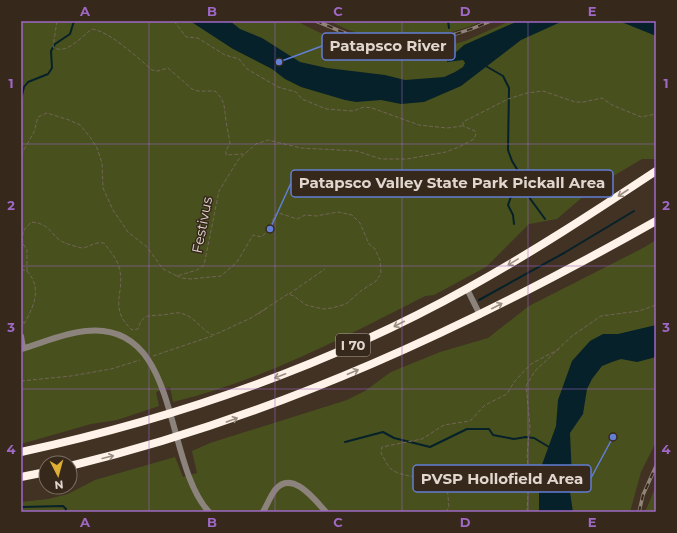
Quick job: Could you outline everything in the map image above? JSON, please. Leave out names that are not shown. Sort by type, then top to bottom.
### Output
[{"type":"highway","name":"I 70","points":[[21,452],[95,435],[154,419],[263,382],[348,348],[467,289],[548,241],[656,172]]},
{"type":"highway","name":"I 70","points":[[78,464],[160,443],[271,406],[359,370],[480,315],[565,271],[656,221]]},
{"type":"highway","points":[[21,477],[38,474]]},
{"type":"lane","points":[[467,289],[480,315]]},
{"type":"lane","points":[[21,336],[22,348],[77,332],[108,332],[127,339],[148,357],[164,394],[194,492],[209,512]]},
{"type":"lane","points":[[263,512],[279,486],[290,483],[302,488],[326,512]]},
{"type":"path","points":[[57,21],[53,47],[57,50],[62,50],[70,46],[92,29],[100,30],[114,39],[152,70],[158,72],[168,68],[192,89],[198,91],[215,91],[220,96],[225,107],[230,143],[226,151],[226,155],[244,154]]},
{"type":"path","points":[[174,21],[186,37],[198,38],[225,55],[239,59],[247,69],[278,87],[296,92],[302,99],[326,109],[353,112],[364,107],[372,108],[419,125],[447,128],[463,126],[463,122],[514,97],[543,91],[575,102],[584,102],[602,98],[612,105],[641,118],[656,114]]},
{"type":"path","points":[[21,155],[34,132],[38,117],[47,113],[80,125],[97,148],[102,163],[103,188],[113,210],[128,232],[147,247],[163,269],[182,278],[191,279],[221,276],[237,262],[253,235],[262,237],[270,227],[274,215],[279,213],[297,219],[305,215],[316,216],[325,213],[345,213],[357,219],[369,244],[375,249],[380,260],[381,274],[376,282],[362,290],[346,304],[323,310],[306,305],[294,296],[288,294]]},
{"type":"path","name":"Festivus","points":[[177,276],[197,270],[204,265],[218,191],[244,154],[256,144],[268,140],[302,148],[357,151],[381,159],[410,159],[446,152],[474,139],[476,134],[475,131],[463,126]]},
{"type":"path","points":[[21,329],[36,299],[36,286],[27,271],[27,250],[23,244],[22,237],[24,230],[31,222],[40,223],[49,228],[65,243],[79,248],[95,242],[104,243],[113,254],[118,265],[120,290],[118,310],[123,321],[132,330],[138,330],[140,322],[148,316],[177,313],[197,321],[207,333],[214,335]]},
{"type":"path","points":[[21,269],[27,271]]},
{"type":"path","points":[[21,381],[71,376],[111,369],[214,335],[262,312],[325,269]]},
{"type":"path","points":[[527,512],[529,476],[527,455],[530,426],[526,386],[535,371],[572,336],[601,316],[639,311],[656,305]]},
{"type":"path","points":[[21,320],[24,324]]},
{"type":"path","points":[[446,512],[449,507],[448,486],[440,481],[407,474],[392,469],[381,453],[382,447],[422,439],[444,426],[456,422],[470,421],[485,405],[509,391],[514,382],[531,364],[559,349]]},
{"type":"green space","points":[[21,21],[296,21],[341,43],[375,51],[423,52],[465,41],[510,21],[656,21],[656,159],[642,159],[593,188],[557,219],[529,224],[486,267],[434,295],[425,296],[302,356],[238,382],[173,402],[170,387],[156,392],[159,406],[117,420],[91,424],[21,444]]},
{"type":"green space","points":[[330,21],[483,21],[445,34],[406,39],[367,35],[348,30]]},
{"type":"green space","points":[[656,240],[656,442],[641,472],[630,512],[21,512],[21,502],[48,499],[64,495],[78,495],[78,489],[95,480],[175,457],[183,477],[197,473],[192,451],[210,443],[347,400],[365,391],[391,372],[440,352],[488,338],[529,306]]},
{"type":"green space","points":[[656,486],[656,512],[645,512]]},
{"type":"water","points":[[190,21],[230,21],[240,29],[262,38],[300,62],[327,68],[385,75],[405,80],[444,77],[455,72],[463,67],[465,63],[463,60],[447,62],[447,60],[464,45],[518,21],[563,21],[521,40],[461,86],[424,102],[401,104],[381,100],[356,102],[301,87],[285,79],[272,69],[233,49]]},
{"type":"water","points":[[619,21],[656,21],[656,36]]},
{"type":"water","points":[[656,325],[656,357],[637,362],[621,359],[602,366],[592,379],[587,389],[583,414],[570,433],[572,478],[570,492],[573,512],[539,512],[539,473],[556,426],[558,400],[572,361],[590,341],[603,334],[618,334]]},
{"type":"waterway","points":[[21,99],[24,87],[28,82],[48,74],[52,68],[51,51],[55,44],[70,34],[74,21]]},
{"type":"waterway","points":[[448,21],[449,28]]},
{"type":"waterway","points":[[452,45],[455,53]]},
{"type":"waterway","points":[[484,65],[503,76],[509,88],[508,150],[512,161],[520,174],[520,179],[516,183],[508,205],[513,215],[514,224]]},
{"type":"waterway","points":[[520,179],[526,193],[545,219]]},
{"type":"waterway","points":[[479,300],[564,253],[634,211]]},
{"type":"waterway","points":[[345,442],[383,432],[394,438],[430,447],[467,429],[489,429],[493,435],[514,439],[526,437],[534,438],[549,447]]},
{"type":"waterway","points":[[21,507],[63,506],[66,509],[65,512]]},
{"type":"railway","points":[[316,21],[353,36],[388,43],[406,43],[440,38],[474,28],[491,21]]},
{"type":"railway","points":[[639,512],[643,495],[656,466]]},
{"type":"place","name":"Patapsco River","points":[[279,62]]},
{"type":"place","name":"Patapsco Valley State Park Pickall Area","points":[[270,229]]},
{"type":"place","name":"PVSP Hollofield Area","points":[[613,437]]}]
